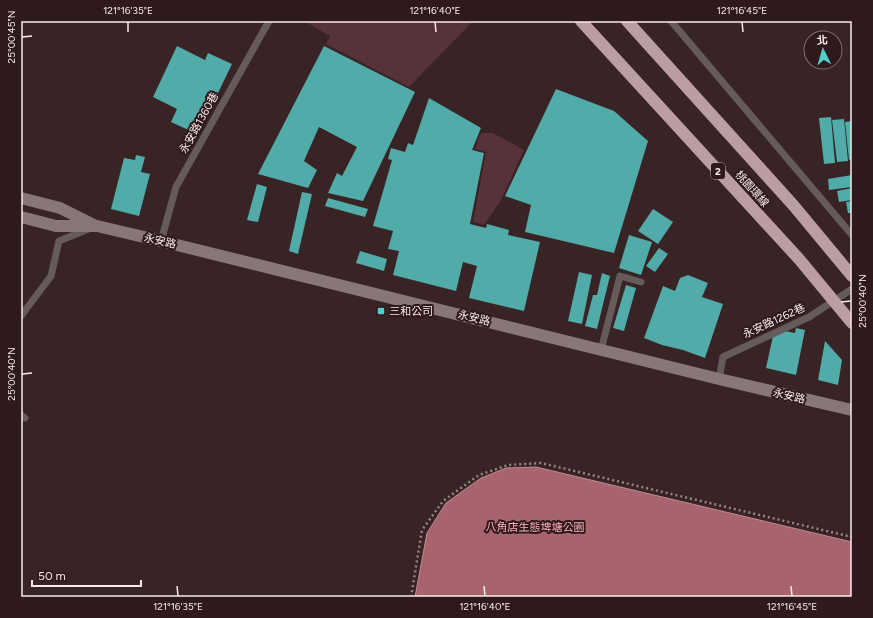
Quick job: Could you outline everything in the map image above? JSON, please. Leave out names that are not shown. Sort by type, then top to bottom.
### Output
[{"type":"highway","name":"桃園環線","points":[[582,21],[799,259],[852,323]]},
{"type":"highway","name":"桃園環線","points":[[627,21],[794,206],[852,276]]},
{"type":"main road","name":"永安路","points":[[21,198],[60,208],[96,226]]},
{"type":"main road","name":"永安路","points":[[21,217],[56,226],[96,226],[161,241],[719,379],[852,410]]},
{"type":"lane","name":"永安路1360巷","points":[[161,241],[176,187],[269,21]]},
{"type":"lane","points":[[671,21],[852,235]]},
{"type":"lane","points":[[21,316],[51,276],[59,241],[96,226]]},
{"type":"lane","points":[[601,350],[620,276],[641,282]]},
{"type":"lane","name":"永安路1262巷","points":[[719,379],[723,357],[809,317],[852,289]]},
{"type":"path","points":[[411,597],[422,530],[443,501],[479,475],[508,465],[541,463],[852,537]]},
{"type":"shaded area","points":[[304,21],[473,21],[409,87],[326,44],[330,36]]},
{"type":"shaded area","points":[[481,133],[493,133],[524,150],[501,200],[484,225],[473,222],[486,152],[475,149]]},
{"type":"shaded area","name":"八角店生態埤塘公園","points":[[536,467],[852,542],[852,597],[415,597],[427,533],[446,503],[481,478],[506,468]]},
{"type":"building","points":[[177,46],[205,60],[208,53],[232,64],[204,122],[201,120],[195,133],[171,122],[177,109],[153,97]]},
{"type":"building","points":[[324,46],[415,92],[363,201],[328,193],[337,173],[342,176],[357,147],[319,127],[304,161],[317,170],[308,188],[258,174]]},
{"type":"building","points":[[556,89],[614,111],[648,141],[614,253],[525,232],[531,205],[505,196]]},
{"type":"building","points":[[429,98],[481,128],[472,150],[484,153],[470,224],[486,228],[487,224],[509,230],[508,235],[540,242],[524,311],[469,298],[477,266],[463,262],[456,291],[393,275],[399,251],[388,249],[393,231],[373,226],[392,160],[388,159],[391,148],[405,152],[408,143],[413,145]]},
{"type":"building","points":[[831,117],[835,163],[824,164],[819,118]]},
{"type":"building","points":[[844,119],[848,161],[837,162],[832,120]]},
{"type":"building","points":[[852,121],[852,159],[849,160],[845,122]]},
{"type":"building","points":[[136,155],[145,157],[141,172],[150,174],[139,216],[111,209],[124,158],[135,160]]},
{"type":"building","points":[[852,175],[852,187],[829,190],[828,179]]},
{"type":"building","points":[[257,184],[267,187],[258,222],[247,220]]},
{"type":"building","points":[[852,188],[852,200],[839,202],[837,191]]},
{"type":"building","points":[[302,192],[312,194],[298,254],[289,251]]},
{"type":"building","points":[[328,198],[368,209],[365,217],[325,206]]},
{"type":"building","points":[[852,201],[852,213],[848,213],[846,202]]},
{"type":"building","points":[[653,209],[673,222],[658,244],[638,231]]},
{"type":"building","points":[[629,235],[652,242],[641,275],[619,268]]},
{"type":"building","points":[[659,248],[668,254],[655,272],[646,266]]},
{"type":"building","points":[[360,251],[387,259],[384,271],[356,263]]},
{"type":"building","points":[[579,272],[592,275],[582,324],[568,321]]},
{"type":"building","points":[[602,273],[610,276],[597,329],[585,326],[593,295],[597,295]]},
{"type":"building","points":[[688,275],[708,283],[702,297],[723,304],[705,358],[644,338],[663,286],[675,291],[680,278]]},
{"type":"building","points":[[626,285],[636,288],[624,331],[613,328]]},
{"type":"building","points":[[796,328],[805,330],[796,375],[766,368],[773,336],[785,331],[795,333]]},
{"type":"building","points":[[825,341],[842,360],[838,385],[818,380]]},
{"type":"place","name":"三和公司","points":[[381,311]]}]
